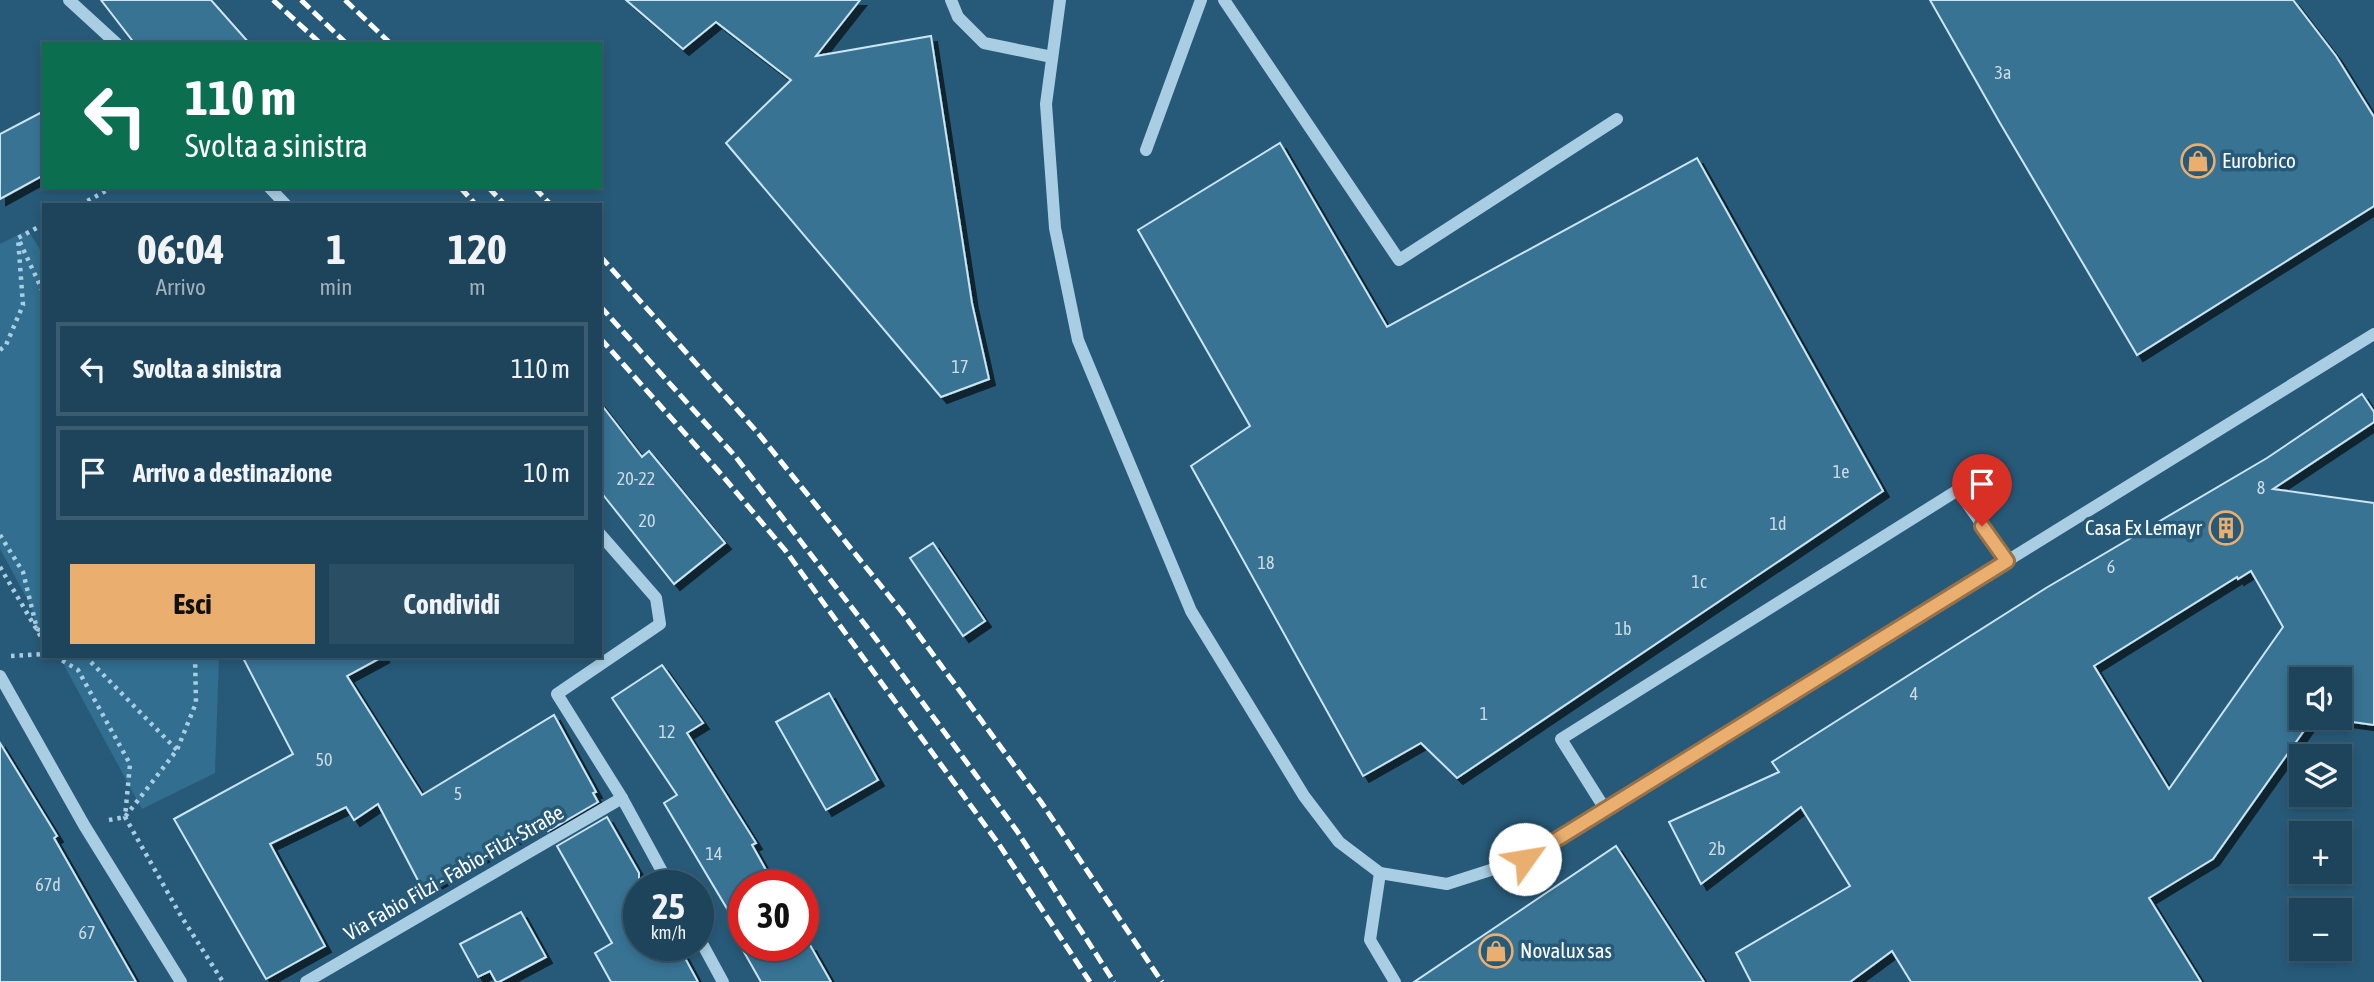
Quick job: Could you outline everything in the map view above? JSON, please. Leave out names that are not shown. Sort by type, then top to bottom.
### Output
[{"type":"street","points":[[69,0],[115,42]]},
{"type":"street","points":[[950,0],[958,17],[984,43],[1052,57]]},
{"type":"street","points":[[1060,0],[1046,104],[1055,228],[1077,340],[1192,611],[1304,796],[1339,842],[1380,873],[1447,884],[1525,859],[2374,334]]},
{"type":"street","points":[[1146,150],[1201,0]]},
{"type":"street","points":[[1224,0],[1399,260],[1617,120]]},
{"type":"street","points":[[271,189],[284,203]]},
{"type":"street","points":[[1605,809],[1561,739],[1958,490],[2007,561]]},
{"type":"street","points":[[602,536],[656,598],[660,624],[557,694],[622,798],[661,870]]},
{"type":"street","points":[[0,676],[84,825],[181,982]]},
{"type":"street","name":"Via Fabio Filzi - Fabio-Filzi-Straße","points":[[306,982],[622,798]]},
{"type":"street","points":[[1380,873],[1370,940],[1395,982]]},
{"type":"street","points":[[712,961],[723,982]]},
{"type":"path","points":[[84,203],[109,189]]},
{"type":"path","points":[[18,238],[42,225]]},
{"type":"path","points":[[18,238],[42,290]]},
{"type":"path","points":[[0,350],[6,345],[23,305],[18,238]]},
{"type":"path","points":[[0,535],[23,572],[37,629],[42,638]]},
{"type":"path","points":[[0,567],[42,639]]},
{"type":"path","points":[[37,629],[42,626]]},
{"type":"path","points":[[37,629],[42,631]]},
{"type":"path","points":[[0,657],[42,654]]},
{"type":"path","points":[[58,658],[78,670],[130,764],[125,817],[181,916],[223,982]]},
{"type":"path","points":[[87,658],[177,750]]},
{"type":"path","points":[[84,825],[125,817],[177,750],[196,703],[195,658]]},
{"type":"shaded area","points":[[28,230],[42,253],[42,626],[37,629],[31,606],[0,549],[0,244]]},
{"type":"shaded area","points":[[60,658],[219,658],[215,773],[142,809]]},
{"type":"building","points":[[101,0],[211,0],[248,42],[133,42]]},
{"type":"building","points":[[626,0],[860,0],[816,56],[931,36],[972,303],[989,379],[941,397],[726,143],[791,80],[716,22],[683,49]]},
{"type":"building","name":"Eurobrico","points":[[1930,0],[2293,0],[2336,56],[2374,117],[2374,206],[2137,355]]},
{"type":"building","points":[[42,112],[42,176],[0,199],[0,134]]},
{"type":"building","points":[[1280,143],[1387,327],[1697,158],[1883,491],[1457,778],[1421,743],[1363,776],[1191,466],[1250,426],[1138,230]]},
{"type":"building","points":[[2362,394],[2374,412],[2374,422],[2273,489],[2374,503],[2374,725],[2352,722],[2352,667],[2289,667],[2289,730],[2304,730],[2295,744],[2289,744],[2289,752],[2213,859],[2149,898],[2201,982],[1911,982],[1892,951],[1850,982],[1751,982],[1736,953],[1850,886],[1801,807],[1701,884],[1669,822],[1779,772],[1772,762],[2046,588],[2267,458]],"holes":[[[2251,571],[2283,627],[2169,789],[2094,666],[2237,577],[2238,579]]]},
{"type":"building","points":[[602,406],[642,457],[649,451],[725,543],[674,584],[602,494]]},
{"type":"building","points":[[933,543],[985,621],[963,636],[910,558]]},
{"type":"building","points":[[243,658],[380,658],[347,676],[422,795],[554,715],[596,792],[593,793],[598,802],[548,831],[543,822],[423,890],[378,804],[354,820],[346,807],[270,844],[325,946],[266,979],[174,819],[293,754]]},
{"type":"building","points":[[662,665],[703,723],[687,733],[756,843],[752,845],[766,870],[728,870],[728,910],[714,887],[714,870],[704,870],[664,803],[677,795],[612,698]]},
{"type":"building","points":[[829,693],[878,780],[826,810],[776,722]]},
{"type":"building","points":[[0,743],[57,836],[54,838],[136,982],[0,982]]},
{"type":"building","points":[[607,817],[637,870],[623,870],[623,961],[687,961],[698,982],[611,982],[595,953],[612,943],[557,846]]},
{"type":"building","points":[[1616,846],[1704,982],[1414,982]]},
{"type":"building","points":[[521,912],[546,957],[499,982],[496,982],[490,971],[478,977],[460,944]]},
{"type":"building","points":[[749,961],[819,961],[831,982],[761,982]]},
{"type":"railway","points":[[273,0],[319,42]]},
{"type":"railway","points":[[301,0],[345,42]]},
{"type":"railway","points":[[345,0],[389,42]]},
{"type":"railway","points":[[462,189],[474,203]]},
{"type":"railway","points":[[490,189],[503,203]]},
{"type":"railway","points":[[536,189],[549,203]]},
{"type":"railway","points":[[602,258],[758,433],[902,612],[1041,802],[1162,982]]},
{"type":"railway","points":[[602,308],[735,456],[876,639],[1017,831],[1114,982]]},
{"type":"railway","points":[[602,340],[785,550],[998,843],[1090,982]]},
{"type":"place","name":"Eurobrico","points":[[2198,161]]},
{"type":"place","name":"Casa Ex Lemayr","points":[[2226,528]]},
{"type":"place","name":"Novalux sas","points":[[1496,951]]},
{"type":"route","points":[[1525,859],[2007,561],[1982,526]]}]
